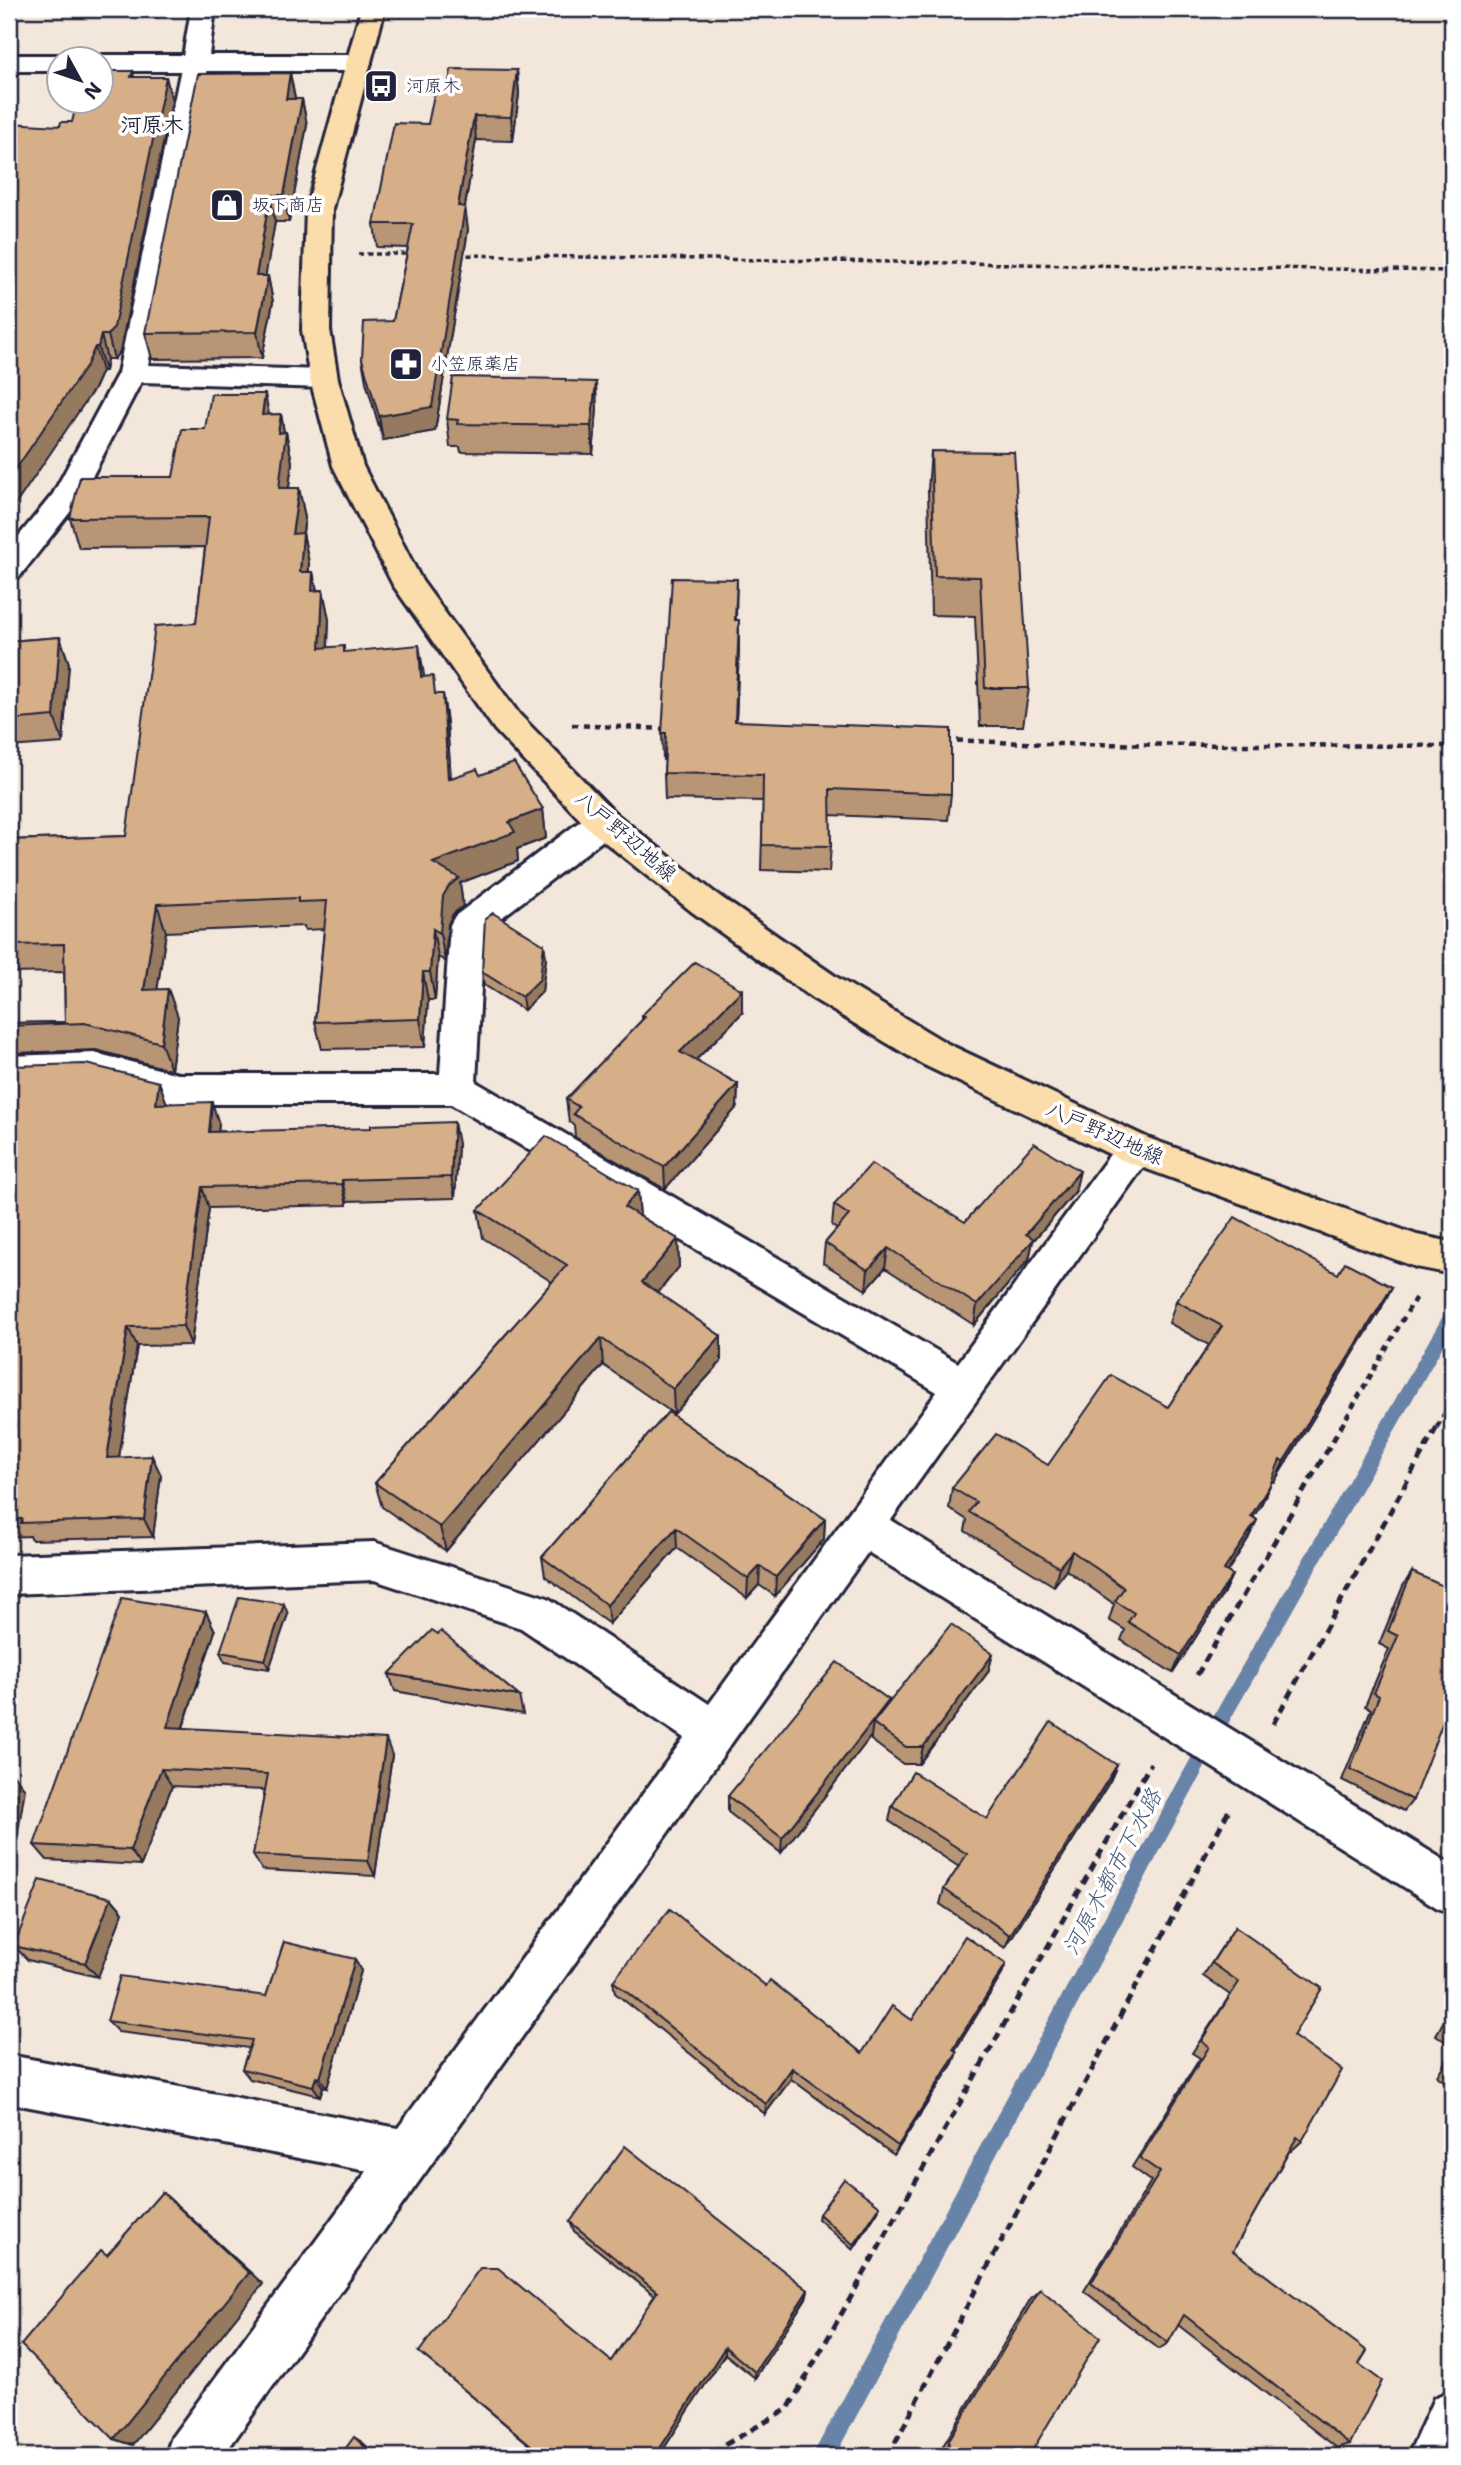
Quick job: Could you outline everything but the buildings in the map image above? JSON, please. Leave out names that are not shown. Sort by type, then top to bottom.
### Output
[{"type":"main road","name":"八戸野辺地線","points":[[373,9],[319,209],[316,330],[324,379],[348,466],[409,585],[508,722],[603,822],[704,902],[825,988],[935,1054],[1135,1149],[1416,1251],[1452,1258]]},
{"type":"street","points":[[9,569],[66,498],[132,373],[195,63],[203,9]]},
{"type":"street","points":[[9,63],[46,63]]},
{"type":"street","points":[[116,63],[358,63]]},
{"type":"street","points":[[132,373],[324,379]]},
{"type":"street","points":[[457,1089],[467,925],[603,822]]},
{"type":"street","points":[[9,1071],[94,1068],[178,1089],[457,1089],[964,1387]]},
{"type":"street","points":[[191,2456],[1135,1149]]},
{"type":"street","points":[[863,1526],[1452,1891]]},
{"type":"street","points":[[9,1574],[374,1561],[533,1612],[713,1732]]},
{"type":"street","points":[[9,2079],[410,2155]]},
{"type":"street","points":[[1434,2456],[1452,2416]]},
{"type":"path","points":[[316,252],[422,254]]},
{"type":"path","points":[[449,254],[1452,271]]},
{"type":"path","points":[[508,722],[670,729]]},
{"type":"path","points":[[936,740],[1047,744],[1452,746]]},
{"type":"path","points":[[715,2456],[721,2447],[788,2409],[1174,1719],[1418,1294]]},
{"type":"path","points":[[888,2456],[1251,1767],[1452,1400]]},
{"type":"waterway","name":"河原木都市下水路","points":[[823,2456],[1228,1707],[1452,1316]]},
{"type":"place","name":"河原木","points":[[381,86]]},
{"type":"place","name":"坂下商店","points":[[227,205]]},
{"type":"place","name":"小笠原薬店","points":[[406,364]]},
{"type":"district","name":"河原木","points":[[152,125]]}]
